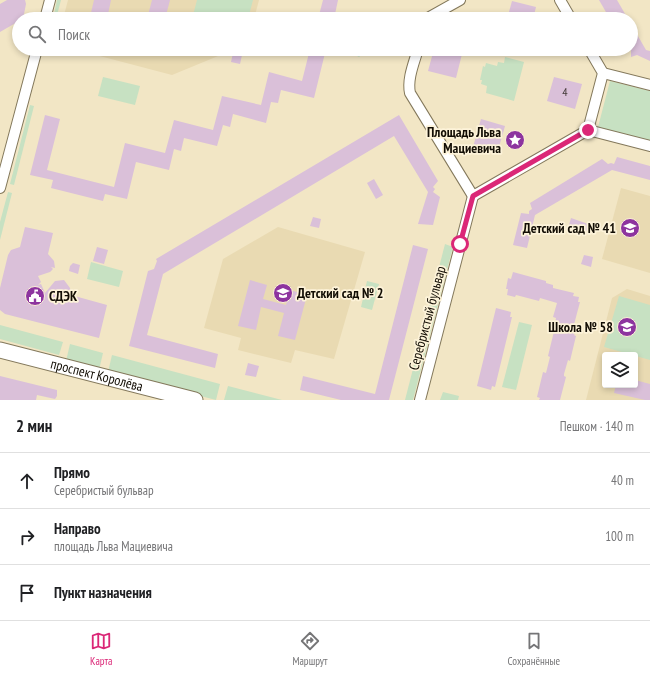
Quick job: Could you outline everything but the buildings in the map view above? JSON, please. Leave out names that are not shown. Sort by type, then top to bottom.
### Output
[{"type":"street","points":[[47,12],[50,0]]},
{"type":"street","points":[[439,12],[460,0]]},
{"type":"street","points":[[560,0],[567,12]]},
{"type":"street","points":[[0,188],[35,56]]},
{"type":"street","points":[[416,56],[410,79],[410,93],[473,196],[588,130],[650,146]]},
{"type":"street","points":[[588,130],[603,73],[593,56]]},
{"type":"street","points":[[603,73],[650,85]]},
{"type":"street","name":"Серебристый бульвар","points":[[420,400],[473,196]]},
{"type":"street","name":"проспект Королёва","points":[[0,350],[195,400]]},
{"type":"street","name":"проспект Королёва","points":[[0,359],[158,400]]},
{"type":"shaded area","points":[[68,0],[259,0],[256,12],[65,12]]},
{"type":"shaded area","points":[[100,56],[218,56],[172,75]]},
{"type":"shaded area","name":"Детский сад № 41","points":[[621,188],[650,196],[650,273],[602,259]]},
{"type":"shaded area","name":"Детский сад № 2","points":[[278,227],[365,252],[334,359],[295,350],[291,363],[238,350],[241,338],[204,328],[223,259]]},
{"type":"shaded area","name":"Школа № 58","points":[[627,289],[650,296],[650,400],[586,400],[612,298]]},
{"type":"green space","points":[[57,0],[61,0],[58,12],[54,12]]},
{"type":"green space","points":[[197,0],[253,0],[250,12],[194,12]]},
{"type":"green space","points":[[505,57],[524,62],[514,101],[486,93],[487,86],[481,84],[482,80],[480,80],[483,66],[485,67],[486,63],[497,66],[498,62],[504,63]]},
{"type":"green space","points":[[103,77],[140,86],[135,105],[98,96]]},
{"type":"green space","points":[[610,81],[650,91],[650,141],[598,127]]},
{"type":"green space","points":[[30,105],[34,106],[14,185],[10,184]]},
{"type":"green space","points":[[8,192],[12,193],[0,240],[0,222]]},
{"type":"green space","points":[[445,244],[453,247],[413,400],[405,400]]},
{"type":"green space","points":[[91,262],[123,271],[119,287],[87,279]]},
{"type":"green space","points":[[367,281],[379,284],[372,310],[361,307]]},
{"type":"green space","points":[[619,296],[650,305],[650,360],[638,357],[638,352],[622,352],[604,347]]},
{"type":"green space","points":[[519,322],[532,325],[516,390],[502,387]]},
{"type":"green space","points":[[0,325],[63,342],[59,355],[0,339]]},
{"type":"green space","points":[[70,344],[103,353],[99,370],[66,361]]},
{"type":"green space","points":[[112,355],[220,384],[216,400],[108,372]]},
{"type":"green space","points":[[228,386],[282,400],[224,400]]},
{"type":"green space","points":[[443,392],[459,396],[458,400],[440,400]]},
{"type":"place","name":"Площадь Льва Мациевича","points":[[515,140]]},
{"type":"place","name":"Детский сад № 41","points":[[630,228]]},
{"type":"place","name":"Детский сад № 2","points":[[283,293]]},
{"type":"place","name":"СДЭК","points":[[35,296]]},
{"type":"place","name":"Школа № 58","points":[[627,327]]},
{"type":"route","points":[[460,244],[473,196],[588,130]]}]
